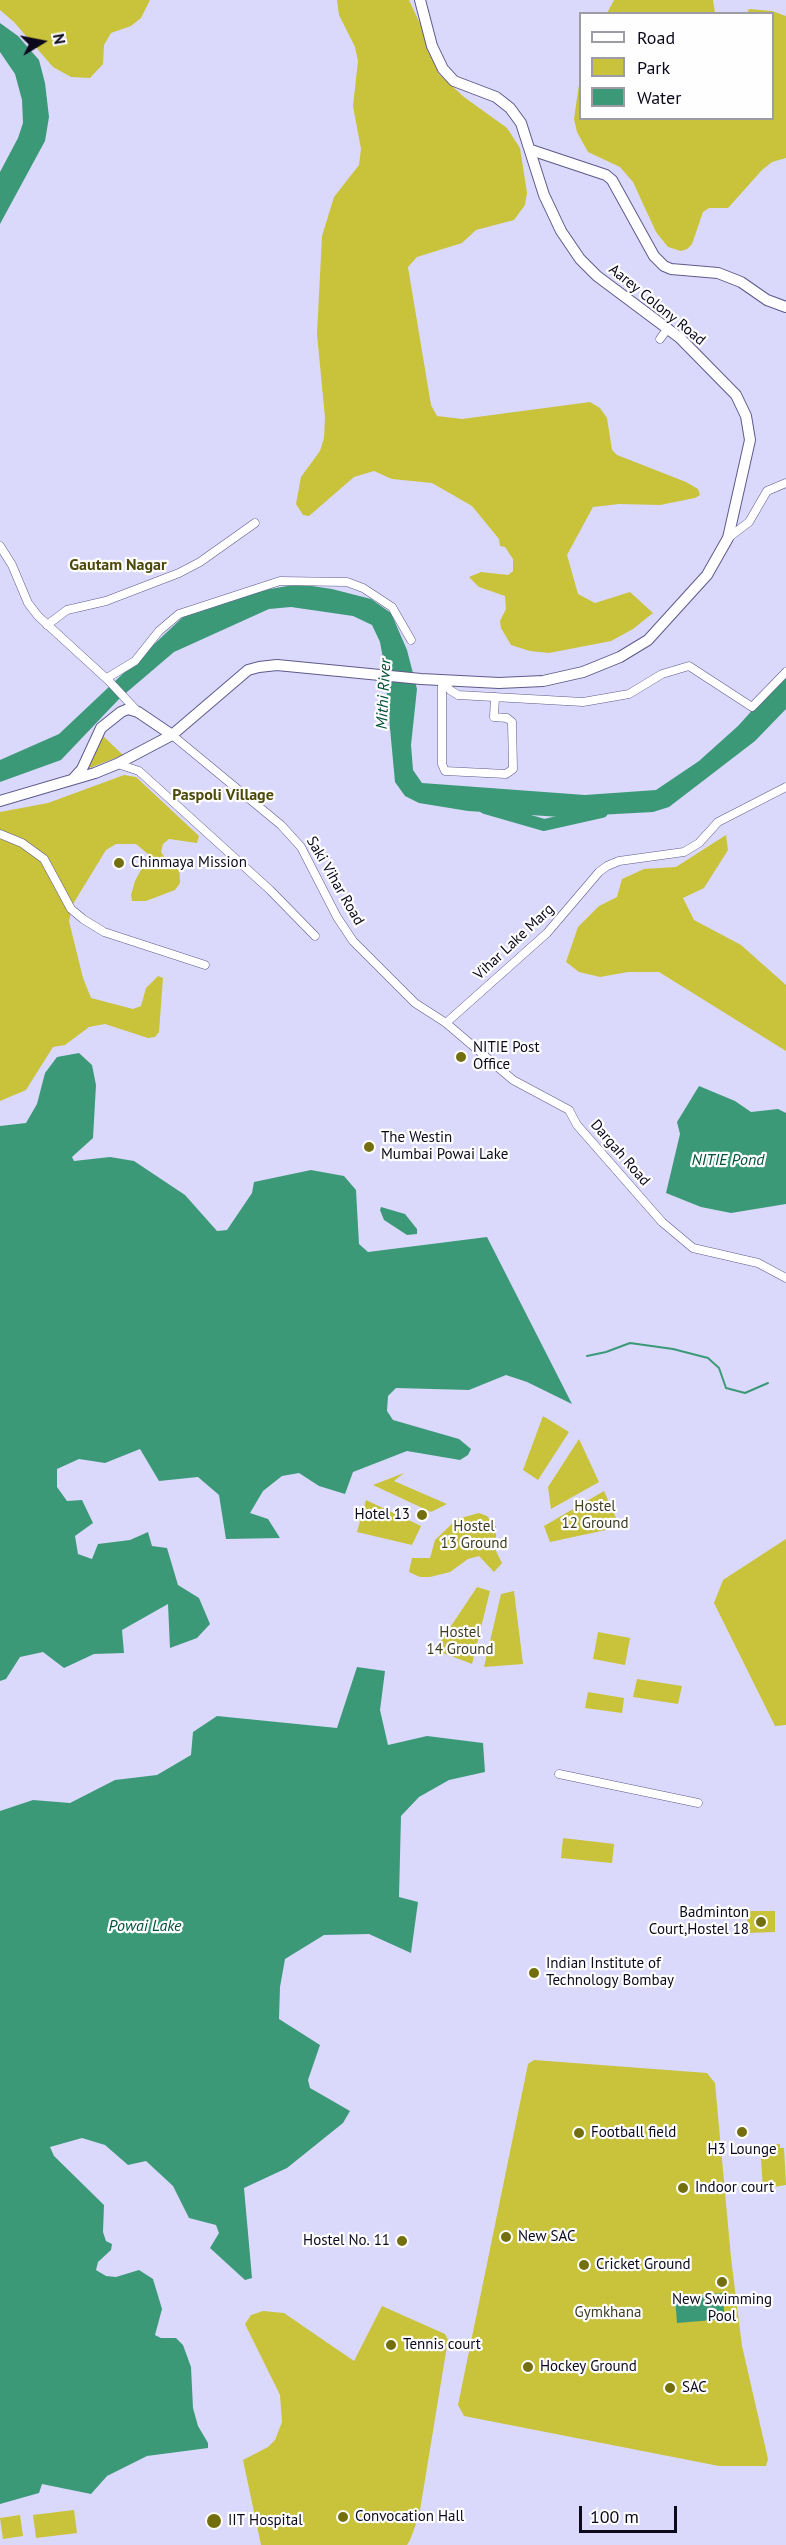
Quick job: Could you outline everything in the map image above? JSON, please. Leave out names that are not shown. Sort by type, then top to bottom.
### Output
[{"type":"main road","name":"Aarey Colony Road","points":[[0,801],[69,782],[117,764],[172,735],[248,670],[277,665],[383,676],[499,683],[543,681],[583,672],[620,657],[648,640],[682,606],[707,575],[728,538],[750,440],[746,416],[736,395],[668,328],[597,276],[580,259],[561,231],[544,195],[521,123],[510,108],[496,97],[454,81],[443,69],[432,46],[420,0]]},
{"type":"main road","points":[[531,150],[606,175],[612,180],[654,256],[664,266],[670,269],[718,273],[741,282],[767,300],[786,308]]},
{"type":"main road","points":[[69,782],[82,770],[100,728],[121,712],[128,710],[138,712]]},
{"type":"main road","name":"Saki Vihar Road","points":[[138,712],[172,735]]},
{"type":"street","points":[[660,339],[668,328]]},
{"type":"street","points":[[728,538],[749,522],[767,491],[786,483]]},
{"type":"street","points":[[47,625],[67,610],[106,601],[179,573],[201,562],[255,523]]},
{"type":"street","points":[[0,546],[12,565],[28,603],[47,625],[108,679],[138,712]]},
{"type":"street","points":[[108,679],[135,661],[159,631],[179,614],[280,581],[347,582],[363,588],[392,607],[411,640]]},
{"type":"street","points":[[442,680],[450,690],[458,695],[583,702],[628,694],[662,674],[689,666],[752,707],[786,672]]},
{"type":"street","points":[[442,680],[442,764],[446,771],[506,774],[513,769],[512,722],[507,718],[494,717],[495,697]]},
{"type":"street","name":"Saki Vihar Road","points":[[172,735],[281,825],[301,847],[337,917],[353,941],[415,1004],[446,1023]]},
{"type":"street","points":[[117,764],[139,771],[270,890],[315,936]]},
{"type":"street","name":"Vihar Lake Marg","points":[[446,1023],[547,933],[599,872],[607,866],[619,861],[684,852],[699,843],[718,822],[786,787]]},
{"type":"street","points":[[0,834],[21,843],[44,859],[71,909],[83,919],[104,932],[205,965]]},
{"type":"street","name":"Dargah Road","points":[[446,1023],[513,1080],[569,1110],[577,1125],[662,1222],[693,1248],[758,1263],[786,1278]]},
{"type":"street","points":[[560,1774],[698,1803]]},
{"type":"green space","points":[[0,0],[150,0],[141,18],[131,26],[111,33],[104,45],[103,64],[90,78],[71,77],[53,67],[14,22],[0,10]]},
{"type":"green space","points":[[337,0],[409,0],[439,74],[464,97],[507,128],[520,148],[527,193],[525,205],[514,220],[476,230],[462,243],[417,257],[408,267],[431,405],[437,416],[462,419],[590,402],[600,408],[607,418],[612,450],[617,455],[686,482],[698,489],[700,495],[695,498],[660,505],[619,504],[593,507],[567,555],[578,594],[595,603],[630,592],[653,613],[633,629],[611,641],[549,653],[530,651],[511,645],[501,628],[500,621],[506,609],[505,596],[479,587],[469,577],[481,572],[508,575],[513,571],[513,559],[505,547],[500,546],[499,539],[472,506],[432,483],[392,479],[374,471],[354,477],[309,516],[303,515],[296,504],[301,477],[320,451],[324,438],[325,418],[317,334],[322,236],[334,197],[359,165],[361,149],[353,106],[358,61],[355,47],[339,15]]},
{"type":"green space","points":[[614,0],[713,0],[715,12],[608,12]]},
{"type":"green space","points":[[749,9],[772,11],[786,16],[786,158],[772,162],[762,170],[728,208],[709,208],[703,212],[692,244],[687,249],[681,251],[668,247],[656,232],[633,182],[620,167],[588,152],[577,132],[574,119],[579,84],[579,120],[774,120],[774,12],[748,12]]},
{"type":"green space","points":[[102,735],[123,755],[87,769]]},
{"type":"green space","points":[[124,775],[136,777],[199,836],[197,843],[169,839],[163,844],[161,852],[165,858],[179,860],[180,883],[175,890],[146,901],[132,901],[131,895],[135,881],[149,855],[136,844],[116,844],[106,850],[73,904],[69,921],[83,978],[91,998],[133,1009],[141,1006],[146,988],[158,976],[163,978],[159,1032],[155,1037],[148,1038],[105,1024],[89,1027],[65,1045],[53,1047],[26,1090],[0,1101],[0,812],[48,803]]},
{"type":"green space","points":[[726,835],[728,850],[704,888],[683,898],[694,920],[741,945],[786,985],[786,1051],[659,972],[628,972],[600,977],[579,972],[566,962],[578,927],[599,906],[617,897],[622,879],[644,869],[676,867]]},
{"type":"green space","name":"Hostel 12 Ground","points":[[543,1416],[569,1432],[538,1480],[523,1470]]},
{"type":"green space","name":"Hostel 12 Ground","points":[[579,1439],[599,1482],[551,1509],[548,1487]]},
{"type":"green space","name":"Hostel 13 Ground","points":[[404,1473],[394,1481],[447,1504],[431,1512],[373,1485]]},
{"type":"green space","name":"Hostel 12 Ground","points":[[604,1491],[620,1527],[550,1542],[544,1526]]},
{"type":"green space","name":"Hostel 13 Ground","points":[[366,1500],[421,1526],[412,1545],[357,1532]]},
{"type":"green space","name":"Hostel 13 Ground","points":[[479,1513],[487,1516],[496,1527],[496,1551],[502,1563],[494,1572],[479,1556],[468,1559],[450,1572],[430,1577],[420,1577],[409,1572],[412,1558],[430,1558],[435,1540],[457,1519]]},
{"type":"green space","points":[[786,1539],[786,1725],[775,1726],[714,1603],[723,1580]]},
{"type":"green space","name":"Hostel 14 Ground","points":[[477,1587],[490,1591],[472,1664],[435,1650]]},
{"type":"green space","name":"Hostel 14 Ground","points":[[514,1591],[523,1664],[484,1667],[501,1594]]},
{"type":"green space","points":[[598,1632],[630,1638],[625,1665],[593,1659]]},
{"type":"green space","points":[[637,1679],[682,1686],[678,1704],[633,1697]]},
{"type":"green space","points":[[588,1692],[624,1698],[622,1713],[585,1708]]},
{"type":"green space","points":[[563,1838],[614,1844],[612,1863],[561,1858]]},
{"type":"green space","name":"Badminton Court,Hostel 18","points":[[747,1911],[775,1911],[775,1932],[747,1933]]},
{"type":"green space","name":"Gymkhana","points":[[534,2060],[707,2073],[715,2083],[731,2258],[742,2346],[768,2459],[766,2466],[719,2466],[464,2416],[458,2405],[528,2064]]},
{"type":"green space","points":[[780,2144],[780,2148],[784,2148],[786,2185],[763,2189],[760,2145]]},
{"type":"green space","points":[[382,2306],[445,2334],[448,2340],[419,2516],[410,2540],[407,2545],[261,2545],[243,2460],[268,2447],[275,2440],[282,2422],[280,2395],[245,2324],[251,2315],[263,2311],[284,2313],[354,2361]]},
{"type":"green space","points":[[74,2510],[77,2533],[36,2538],[33,2515]]},
{"type":"green space","points":[[20,2515],[23,2536],[3,2539],[0,2518]]},
{"type":"water","points":[[0,23],[18,36],[39,60],[45,83],[49,117],[45,141],[0,224],[0,172],[18,138],[23,123],[22,100],[15,74],[0,52]]},
{"type":"water","points":[[299,584],[332,589],[371,599],[391,613],[407,650],[417,689],[411,745],[413,770],[422,783],[585,795],[656,790],[699,761],[738,726],[786,673],[786,709],[755,741],[669,807],[653,812],[561,817],[468,811],[419,803],[405,796],[395,782],[384,664],[380,642],[372,625],[353,616],[291,607],[269,609],[174,652],[120,698],[61,760],[0,782],[0,760],[59,734],[184,616],[210,605]]},
{"type":"water","points":[[79,1053],[92,1065],[96,1085],[93,1138],[72,1157],[74,1161],[110,1157],[134,1161],[185,1195],[217,1231],[227,1230],[252,1193],[254,1182],[311,1170],[344,1176],[356,1190],[359,1244],[368,1252],[487,1237],[572,1404],[527,1382],[506,1375],[469,1390],[396,1388],[388,1396],[387,1411],[393,1420],[459,1439],[471,1449],[468,1455],[460,1460],[407,1451],[353,1472],[345,1494],[319,1486],[299,1473],[282,1476],[263,1491],[250,1513],[268,1519],[280,1538],[226,1539],[219,1495],[198,1477],[159,1481],[140,1449],[105,1463],[79,1459],[57,1469],[57,1487],[67,1501],[82,1500],[93,1523],[75,1536],[78,1554],[92,1559],[98,1544],[130,1540],[148,1532],[152,1546],[167,1548],[178,1585],[199,1598],[210,1624],[197,1638],[170,1648],[168,1604],[122,1630],[124,1653],[94,1654],[64,1668],[43,1652],[20,1657],[6,1679],[0,1681],[0,1126],[26,1123],[37,1104],[45,1073],[57,1057]]},
{"type":"water","name":"NITIE Pond","points":[[699,1086],[735,1101],[751,1112],[778,1109],[786,1113],[786,1204],[731,1213],[701,1207],[666,1193],[680,1134],[677,1122]]},
{"type":"water","points":[[381,1207],[405,1214],[417,1229],[417,1234],[407,1235],[384,1220]]},
{"type":"water","name":"Powai Lake","points":[[357,1667],[385,1671],[380,1710],[388,1745],[427,1736],[483,1743],[485,1772],[449,1780],[419,1797],[401,1816],[399,1897],[418,1902],[411,1953],[369,1934],[324,1935],[285,1959],[280,1987],[279,2019],[320,2045],[308,2080],[310,2088],[350,2111],[343,2123],[287,2168],[244,2188],[252,2278],[245,2280],[210,2248],[219,2233],[216,2225],[189,2218],[173,2186],[146,2161],[128,2165],[105,2145],[82,2138],[50,2147],[54,2156],[104,2205],[103,2232],[106,2241],[112,2244],[111,2250],[98,2262],[96,2270],[106,2276],[116,2277],[139,2270],[153,2279],[162,2309],[155,2335],[161,2338],[176,2338],[183,2345],[191,2367],[193,2408],[208,2448],[147,2456],[107,2476],[91,2494],[42,2484],[39,2493],[0,2504],[0,1811],[33,1800],[70,1803],[115,1780],[157,1775],[191,1755],[193,1732],[217,1716],[337,1728]]},
{"type":"water","points":[[722,2293],[725,2319],[677,2323],[675,2298]]},
{"type":"waterway","name":"Mithi River","points":[[485,808],[544,825],[602,812]]},
{"type":"waterway","points":[[587,1356],[630,1343],[673,1349],[708,1358],[719,1368],[726,1388],[745,1393],[768,1383]]},
{"type":"place","name":"Chinmaya Mission","points":[[119,863]]},
{"type":"place","name":"NITIE Post Office","points":[[461,1057]]},
{"type":"place","name":"The Westin Mumbai Powai Lake","points":[[369,1147]]},
{"type":"place","name":"Hotel 13","points":[[422,1515]]},
{"type":"place","name":"Badminton Court,Hostel 18","points":[[761,1922]]},
{"type":"place","name":"Indian Institute of Technology Bombay","points":[[534,1973]]},
{"type":"place","name":"H3 Lounge","points":[[742,2132]]},
{"type":"place","name":"Football field","points":[[579,2133]]},
{"type":"place","name":"Indoor court","points":[[683,2188]]},
{"type":"place","name":"New SAC","points":[[506,2237]]},
{"type":"place","name":"Hostel No. 11","points":[[402,2241]]},
{"type":"place","name":"Cricket Ground","points":[[584,2265]]},
{"type":"place","name":"New Swimming Pool","points":[[722,2282]]},
{"type":"place","name":"Tennis court","points":[[391,2345]]},
{"type":"place","name":"Hockey Ground","points":[[528,2367]]},
{"type":"place","name":"SAC","points":[[670,2388]]},
{"type":"place","name":"Convocation Hall","points":[[343,2517]]},
{"type":"place","name":"IIT Hospital","points":[[214,2521]]},
{"type":"district","name":"Gautam Nagar","points":[[118,565]]},
{"type":"district","name":"Paspoli Village","points":[[223,795]]}]
